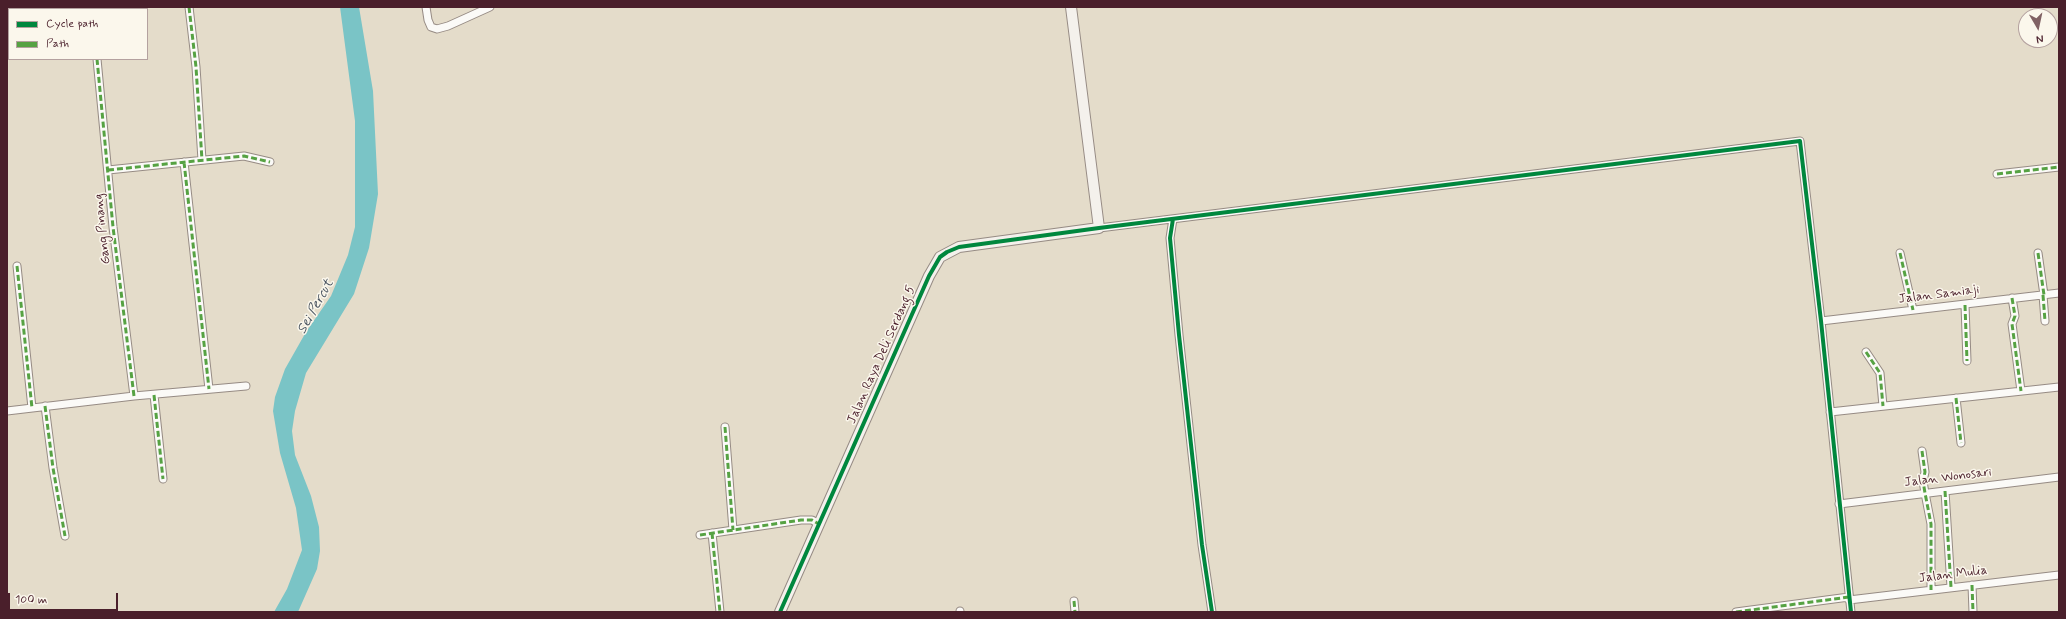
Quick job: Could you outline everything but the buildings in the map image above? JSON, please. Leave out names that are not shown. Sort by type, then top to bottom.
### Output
[{"type":"street","points":[[189,7],[196,67],[202,160]]},
{"type":"street","points":[[426,7],[431,27],[437,29],[448,26],[490,7]]},
{"type":"street","points":[[1071,7],[1099,228],[1800,141],[1822,321],[1850,612]]},
{"type":"street","name":"Gang Pinang","points":[[97,60],[113,227],[134,396]]},
{"type":"street","points":[[108,170],[244,156],[270,162]]},
{"type":"street","points":[[184,162],[209,389]]},
{"type":"street","points":[[1997,174],[2059,168]]},
{"type":"street","points":[[1172,219],[1170,238],[1179,335],[1202,545],[1212,612]]},
{"type":"street","name":"Jalan Raya Deli Serdang 5","points":[[780,612],[929,276],[940,257],[959,248],[1099,228]]},
{"type":"street","points":[[1900,253],[1913,310]]},
{"type":"street","points":[[2038,253],[2046,321]]},
{"type":"street","points":[[17,266],[32,408]]},
{"type":"street","name":"Jalan Samiaji","points":[[1822,321],[2059,293]]},
{"type":"street","points":[[2012,298],[2015,316],[2012,324],[2021,391]]},
{"type":"street","points":[[1965,304],[1967,361]]},
{"type":"street","points":[[1866,352],[1880,373],[1884,406]]},
{"type":"street","points":[[7,411],[134,396],[246,386]]},
{"type":"street","points":[[1830,412],[2059,387]]},
{"type":"street","points":[[154,395],[163,479]]},
{"type":"street","points":[[1956,398],[1961,443]]},
{"type":"street","points":[[45,406],[53,468],[65,536]]},
{"type":"street","points":[[725,428],[733,530]]},
{"type":"street","points":[[1922,451],[1925,472],[1923,481],[1931,524],[1931,590]]},
{"type":"street","name":"Jalan Wonosari","points":[[1839,504],[2059,477]]},
{"type":"street","points":[[1945,491],[1952,587]]},
{"type":"street","points":[[700,535],[801,520],[812,520],[819,524]]},
{"type":"street","points":[[712,533],[720,612]]},
{"type":"street","name":"Jalan Mulia","points":[[1736,612],[2059,575]]},
{"type":"street","points":[[1972,585],[1973,612]]},
{"type":"street","points":[[1074,601],[1075,612]]},
{"type":"water","name":"Sei Percut","points":[[340,7],[359,7],[373,91],[378,194],[369,248],[354,294],[306,373],[295,411],[292,431],[295,455],[311,496],[319,527],[320,551],[317,569],[298,612],[274,612],[287,589],[302,550],[296,508],[280,453],[273,411],[275,397],[285,369],[306,332],[331,296],[348,255],[355,227],[355,121]]},
{"type":"marked path","points":[[189,7],[196,67],[202,160]]},
{"type":"marked path","points":[[97,60],[113,227],[134,396]]},
{"type":"marked path","points":[[108,170],[244,156],[270,162]]},
{"type":"marked path","points":[[184,162],[209,389]]},
{"type":"marked path","points":[[1997,174],[2059,167]]},
{"type":"marked path","points":[[1900,253],[1913,310]]},
{"type":"marked path","points":[[2038,253],[2044,295]]},
{"type":"marked path","points":[[17,266],[32,408]]},
{"type":"marked path","points":[[2043,295],[2045,321]]},
{"type":"marked path","points":[[2012,298],[2015,316],[2012,324],[2021,391]]},
{"type":"marked path","points":[[1965,305],[1967,361]]},
{"type":"marked path","points":[[1866,352],[1880,373],[1883,406]]},
{"type":"marked path","points":[[154,395],[163,479]]},
{"type":"marked path","points":[[1956,398],[1961,443]]},
{"type":"marked path","points":[[45,406],[53,468],[65,536]]},
{"type":"marked path","points":[[725,427],[733,530]]},
{"type":"marked path","points":[[1922,451],[1925,472],[1923,481],[1931,524],[1931,590]]},
{"type":"marked path","points":[[1945,491],[1951,587]]},
{"type":"marked path","points":[[700,535],[801,520],[812,520],[819,524]]},
{"type":"marked path","points":[[712,533],[720,612]]},
{"type":"marked path","points":[[1972,585],[1973,612]]},
{"type":"marked path","points":[[1736,612],[1849,597]]},
{"type":"marked path","points":[[1074,601],[1075,612]]},
{"type":"cycle path","points":[[780,612],[929,276],[940,257],[947,252],[959,247],[1099,228],[1800,141],[1821,321],[1851,612]]},
{"type":"cycle path","points":[[1173,219],[1170,238],[1179,335],[1202,545],[1212,612]]}]
